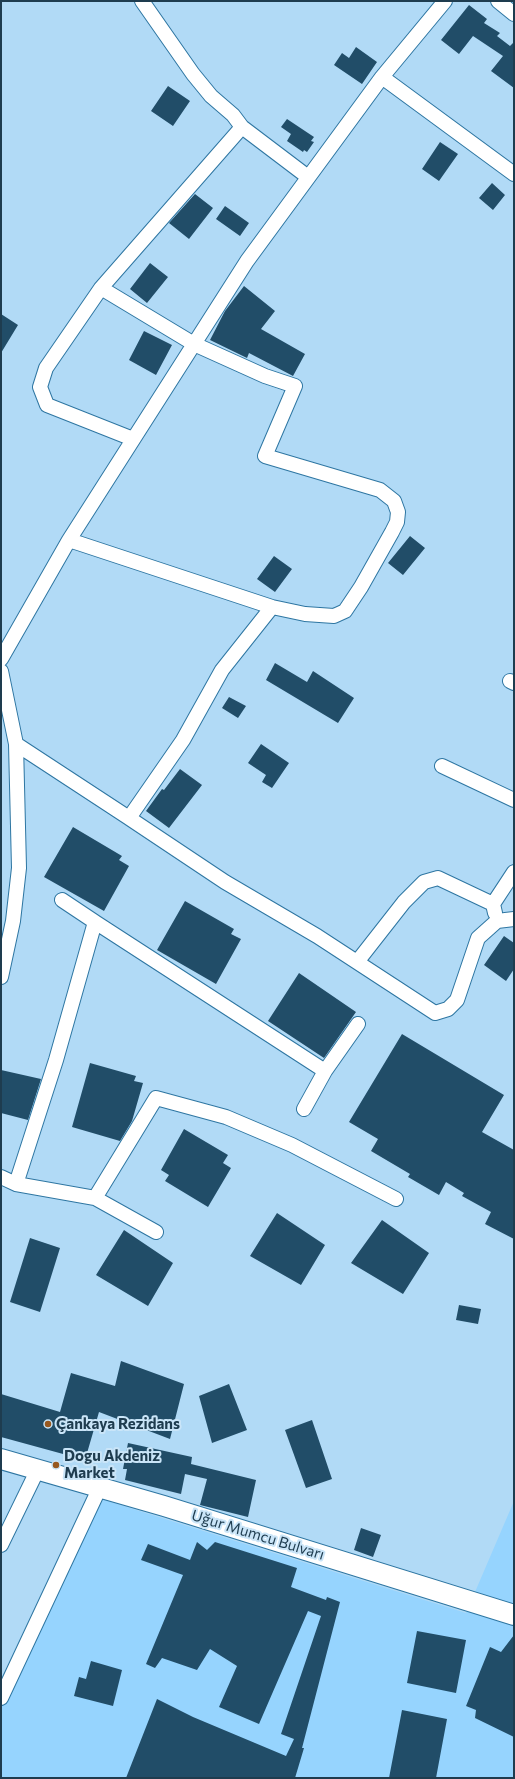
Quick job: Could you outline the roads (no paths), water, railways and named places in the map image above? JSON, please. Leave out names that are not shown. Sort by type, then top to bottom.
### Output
[{"type":"street","points":[[142,1],[193,74],[211,96],[233,115],[242,127],[308,177]]},
{"type":"street","points":[[1,659],[69,540],[247,261],[382,77],[445,1]]},
{"type":"street","points":[[498,1],[514,14]]},
{"type":"street","points":[[382,77],[514,174]]},
{"type":"street","points":[[133,439],[47,405],[40,387],[46,368],[101,288],[242,127]]},
{"type":"street","points":[[69,540],[272,607],[305,614],[334,616],[345,611],[381,554],[397,522],[398,512],[394,501],[380,490],[265,456],[295,386],[265,376],[194,344],[101,288]]},
{"type":"street","points":[[129,818],[183,740],[222,670],[272,607]]},
{"type":"street","points":[[1,671],[16,744],[19,868],[7,919],[1,977]]},
{"type":"street","points":[[16,744],[225,882],[317,936],[435,1013],[448,1009],[458,1000],[478,938],[497,920],[514,919]]},
{"type":"street","points":[[442,766],[514,800]]},
{"type":"street","points":[[497,920],[493,904],[514,872]]},
{"type":"street","points":[[357,962],[404,902],[424,882],[438,878],[493,904]]},
{"type":"street","points":[[62,900],[325,1070]]},
{"type":"street","points":[[16,1184],[56,1060],[95,922]]},
{"type":"street","points":[[304,1109],[325,1070],[358,1024]]},
{"type":"street","points":[[95,1198],[156,1098],[226,1117],[292,1145],[396,1198]]},
{"type":"street","points":[[1,1177],[16,1184],[95,1198],[156,1232]]},
{"type":"street","name":"Uğur Mumcu Bulvarı","points":[[1,1459],[100,1487],[514,1615]]},
{"type":"street","points":[[1,1545],[38,1469]]},
{"type":"street","points":[[1,1698],[100,1487]]},
{"type":"place","name":"Çankaya Rezidans","points":[[48,1424]]},
{"type":"place","name":"Dogu Akdeniz Market","points":[[56,1465]]}]
